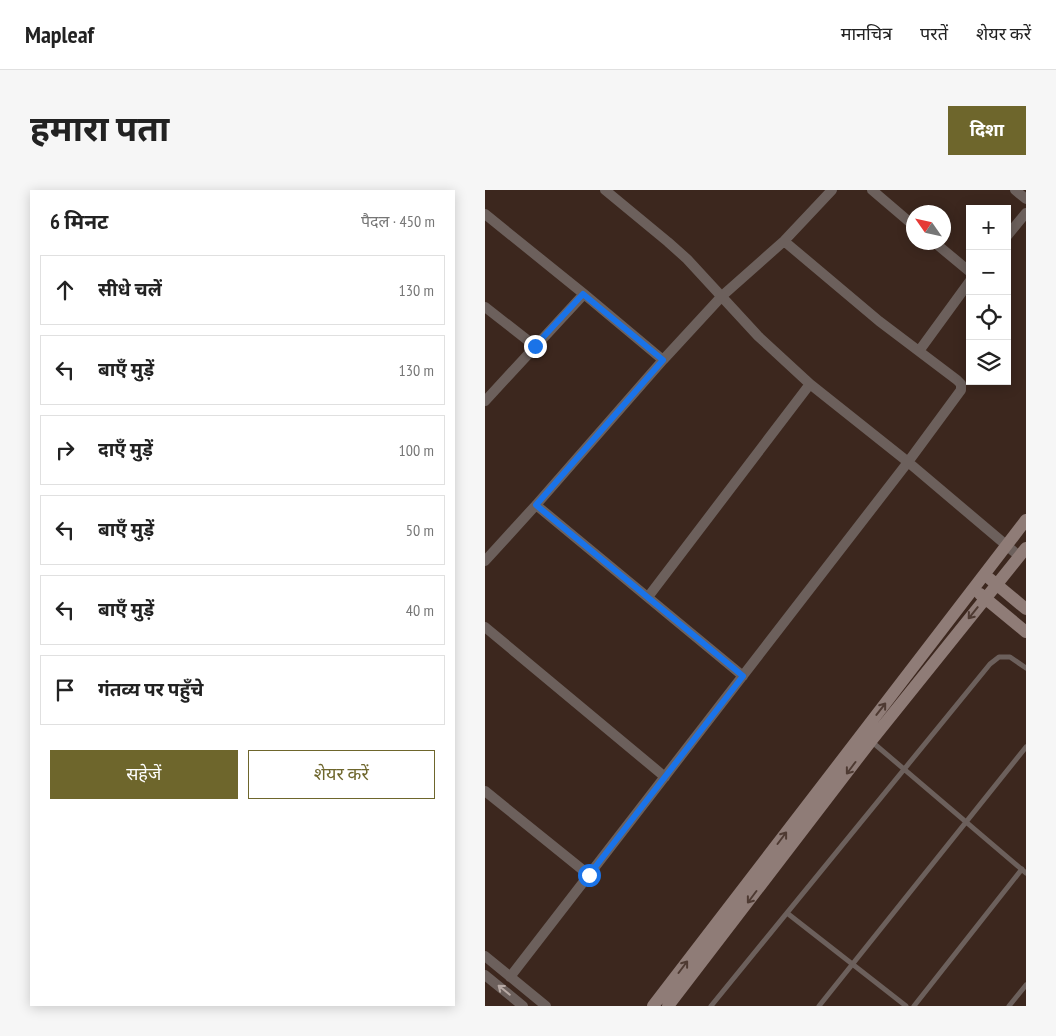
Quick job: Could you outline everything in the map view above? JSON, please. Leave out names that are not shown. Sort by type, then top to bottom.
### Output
[{"type":"street","points":[[605,190],[687,259],[758,336],[810,384],[908,462],[1006,546],[1022,552],[871,741],[668,1006]]},
{"type":"street","points":[[485,561],[721,296],[784,241],[832,190]]},
{"type":"street","points":[[872,190],[906,219]]},
{"type":"street","points":[[1015,190],[1026,199]]},
{"type":"street","points":[[485,214],[663,360]]},
{"type":"street","points":[[1011,231],[1026,214]]},
{"type":"street","points":[[510,977],[908,462],[961,390],[961,384],[957,380],[879,321],[784,241]]},
{"type":"street","points":[[944,250],[966,269]]},
{"type":"street","points":[[919,351],[966,286]]},
{"type":"street","points":[[485,399],[583,294]]},
{"type":"street","points":[[485,307],[535,346]]},
{"type":"street","points":[[648,597],[810,384]]},
{"type":"street","points":[[536,505],[743,676]]},
{"type":"street","points":[[653,1006],[1026,520]]},
{"type":"street","points":[[984,574],[1026,609]]},
{"type":"street","points":[[973,589],[1026,632]]},
{"type":"street","points":[[485,627],[665,777]]},
{"type":"street","points":[[485,791],[589,875]]},
{"type":"street","points":[[485,956],[546,1006]]},
{"type":"street","points":[[485,975],[523,1006]]},
{"type":"lane","points":[[711,1006],[990,664],[999,657],[1010,657],[1026,668]]},
{"type":"lane","points":[[871,741],[1024,871],[914,1006]]},
{"type":"lane","points":[[819,1006],[1026,747]]},
{"type":"lane","points":[[787,913],[906,1006]]},
{"type":"lane","points":[[1009,1006],[1026,985]]},
{"type":"route","points":[[535,346],[583,294],[663,360],[536,505],[743,676],[589,875]]}]
